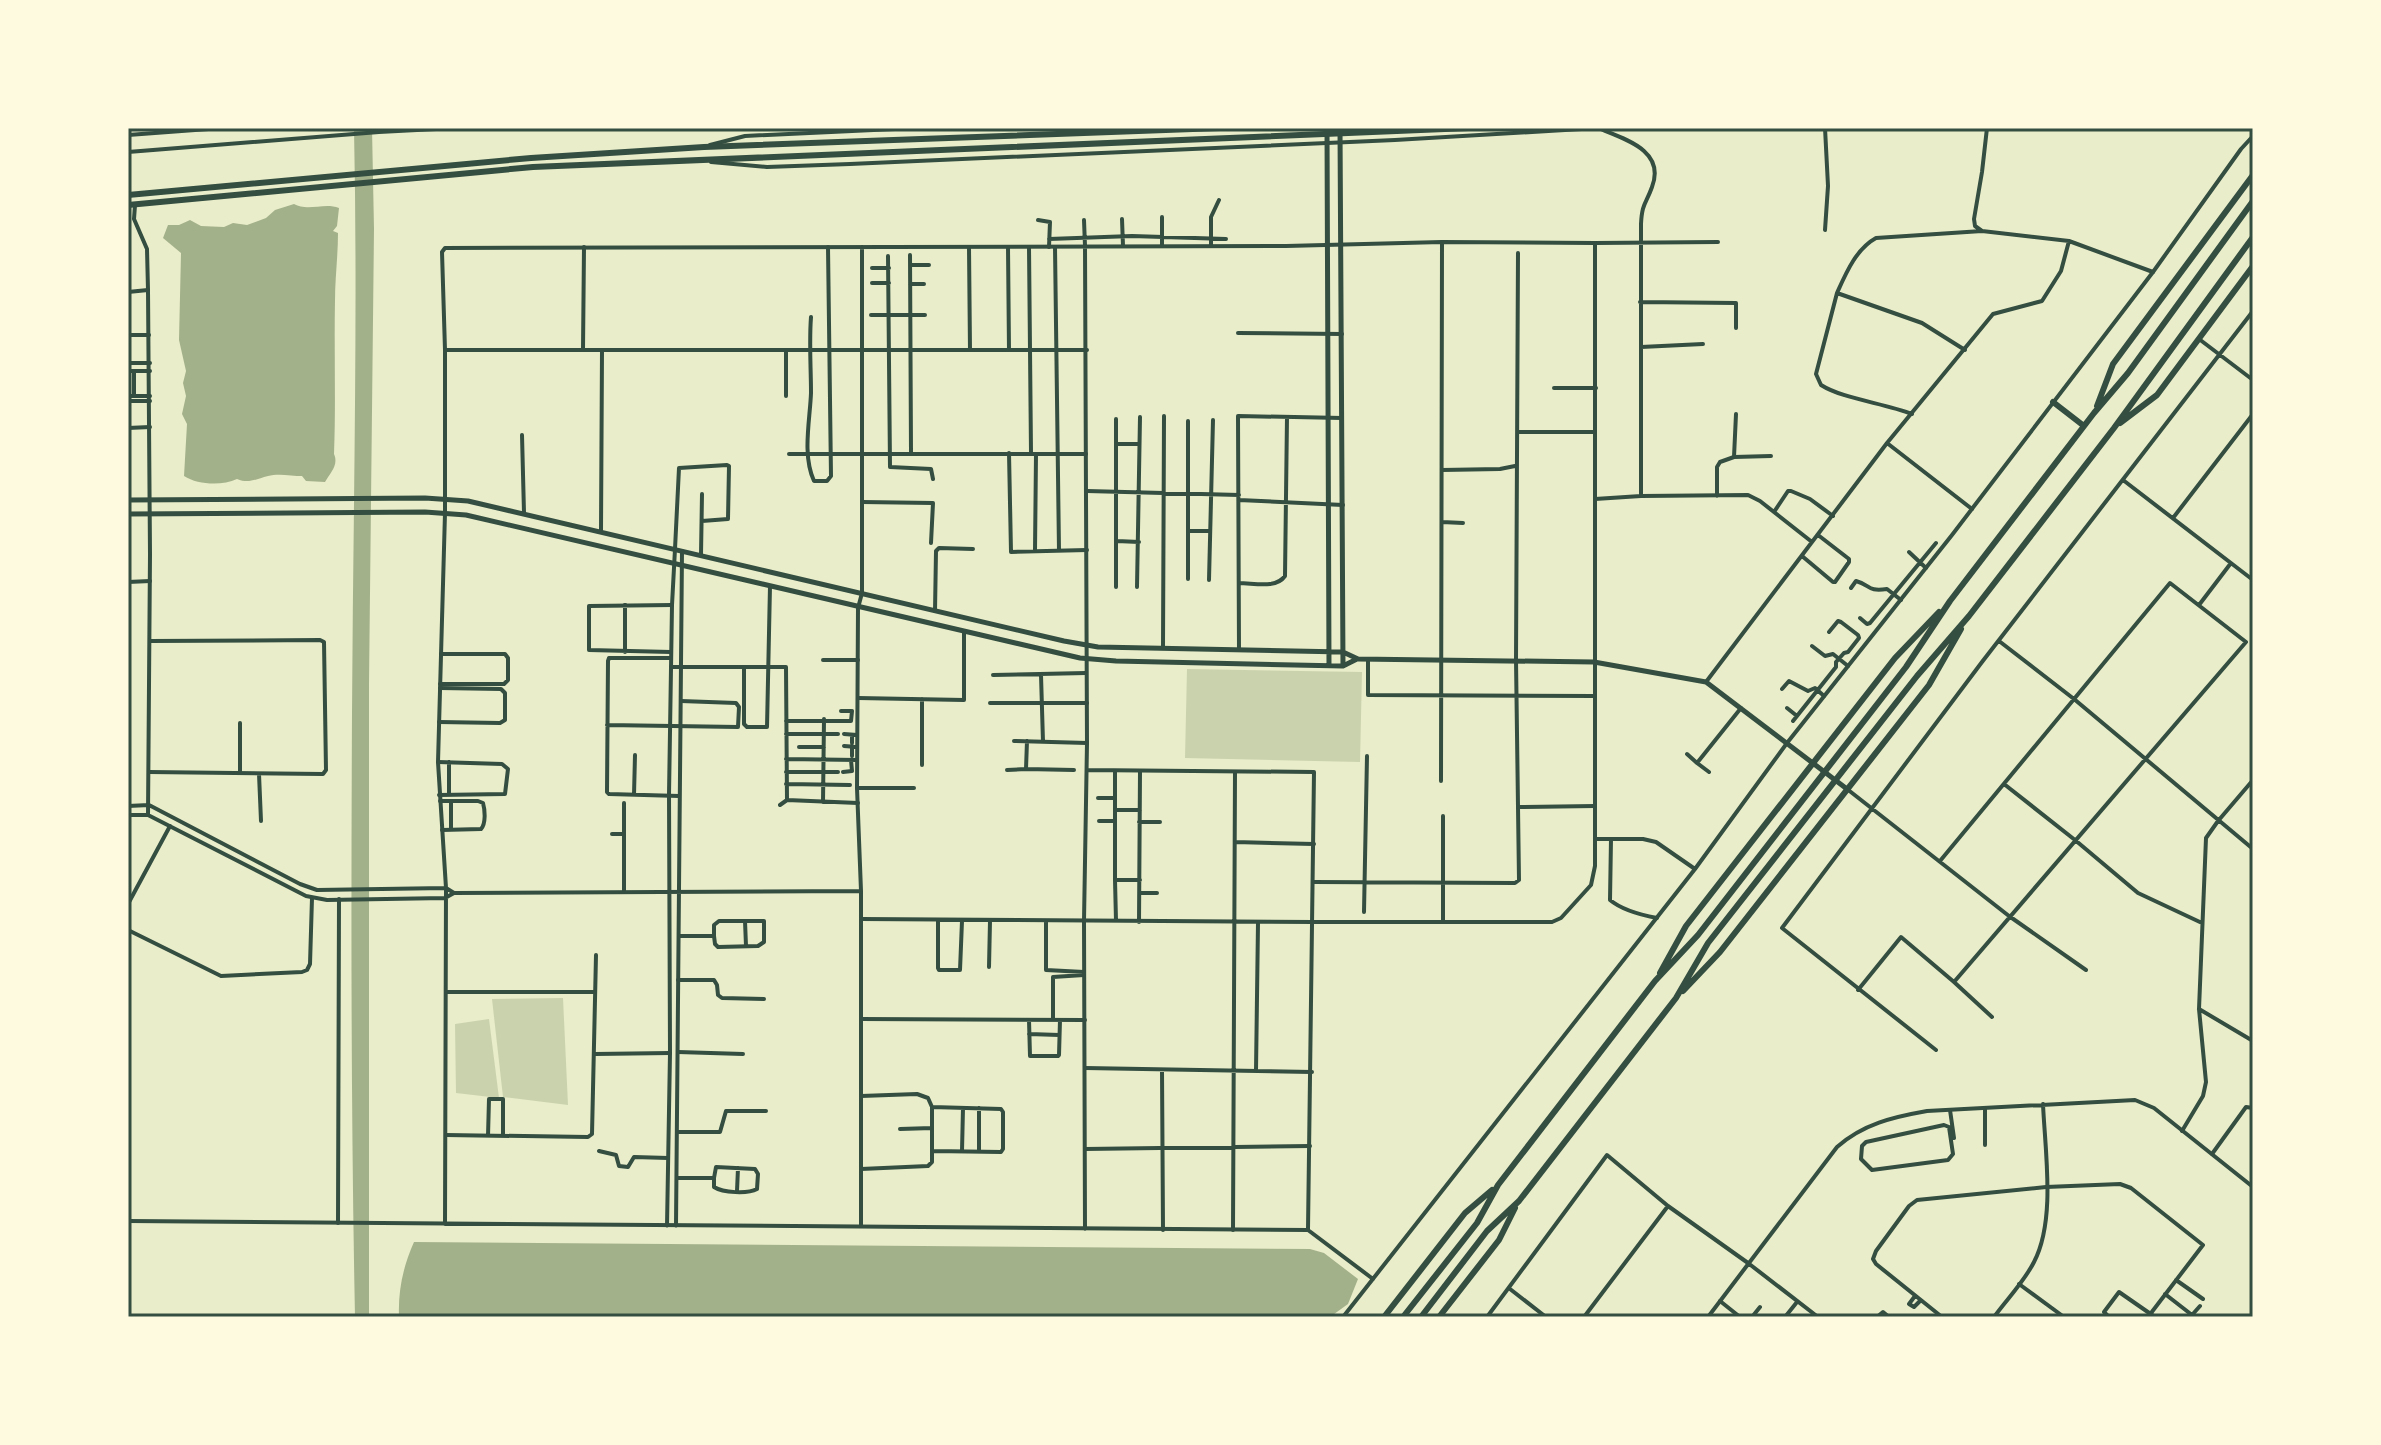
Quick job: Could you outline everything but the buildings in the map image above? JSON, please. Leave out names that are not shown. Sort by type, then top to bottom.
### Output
[{"type":"highway","points":[[128,195],[531,158],[704,147],[1220,128]]},
{"type":"highway","points":[[131,205],[533,167],[1327,131],[1469,128]]},
{"type":"highway","points":[[2094,413],[2113,364],[2253,175]]},
{"type":"highway","points":[[1403,1317],[1477,1223],[1498,1185],[1655,981],[1698,935],[1906,667],[1950,601],[2128,373],[2253,201]]},
{"type":"highway","points":[[1676,998],[1708,943],[1917,676],[1969,616],[2114,428],[2253,237]]},
{"type":"highway","points":[[2114,428],[2157,395],[2253,266]]},
{"type":"highway","points":[[2053,402],[2084,426]]},
{"type":"highway","points":[[1655,981],[1686,926],[1895,658],[1950,601]]},
{"type":"highway","points":[[1421,1317],[1487,1231],[1519,1201],[1676,998],[1720,952],[1929,685],[1969,616]]},
{"type":"highway","points":[[1384,1317],[1465,1213],[1498,1185]]},
{"type":"highway","points":[[1439,1317],[1499,1240],[1519,1201]]},
{"type":"main road","points":[[1327,131],[1329,665]]},
{"type":"main road","points":[[1340,131],[1343,666]]},
{"type":"main road","points":[[128,500],[381,498],[468,501],[1087,645],[1343,652],[1358,659],[1594,662],[1706,682],[1847,789]]},
{"type":"main road","points":[[128,514],[445,513],[493,520],[858,608],[1087,659],[1343,666],[1358,659]]},
{"type":"street","points":[[128,135],[222,128]]},
{"type":"street","points":[[336,128],[336,135]]},
{"type":"street","points":[[128,152],[379,130],[455,128]]},
{"type":"street","points":[[704,147],[745,136],[916,128]]},
{"type":"street","points":[[701,160],[767,167],[1598,128],[1625,139],[1650,155],[1654,165],[1654,177],[1642,207],[1641,496]]},
{"type":"street","points":[[1825,128],[1828,186],[1825,230]]},
{"type":"street","points":[[1982,231],[1975,226],[1974,219],[1987,128]]},
{"type":"street","points":[[1343,1317],[1695,869],[1787,743],[1972,509],[2253,136]]},
{"type":"street","points":[[1211,246],[1211,217],[1219,200]]},
{"type":"street","points":[[131,205],[147,249],[150,363],[148,815]]},
{"type":"street","points":[[1162,217],[1162,246]]},
{"type":"street","points":[[1122,219],[1123,246]]},
{"type":"street","points":[[1038,220],[1050,222],[1052,247],[1057,350],[1059,551]]},
{"type":"street","points":[[1084,220],[1087,350],[1085,1229]]},
{"type":"street","points":[[1912,414],[1890,405],[1833,391],[1821,385],[1816,374],[1837,293],[1849,266],[1870,241],[1876,238],[1982,231],[2069,241],[2153,272]]},
{"type":"street","points":[[1049,239],[1226,239]]},
{"type":"street","points":[[1706,682],[1887,443],[1993,314],[2042,301],[2061,271],[2069,241]]},
{"type":"street","points":[[1441,781],[1442,242]]},
{"type":"street","points":[[445,1224],[446,888],[438,762],[445,513],[442,252],[445,248],[1718,242]]},
{"type":"street","points":[[861,919],[1258,923],[1552,922],[1561,918],[1591,885],[1595,866],[1595,243]]},
{"type":"street","points":[[583,350],[584,247]]},
{"type":"street","points":[[811,317],[809,454],[812,479],[827,481],[831,476],[828,247]]},
{"type":"street","points":[[786,721],[851,721],[858,698],[858,608],[862,593],[862,247]]},
{"type":"street","points":[[969,247],[970,350]]},
{"type":"street","points":[[1008,247],[1009,350]]},
{"type":"street","points":[[1029,247],[1035,551]]},
{"type":"street","points":[[1314,882],[1517,882],[1518,253]]},
{"type":"street","points":[[910,255],[911,454]]},
{"type":"street","points":[[888,256],[890,467],[931,469],[933,479]]},
{"type":"street","points":[[910,265],[929,265]]},
{"type":"street","points":[[872,268],[889,268]]},
{"type":"street","points":[[872,283],[889,283]]},
{"type":"street","points":[[910,284],[924,284]]},
{"type":"street","points":[[128,292],[148,290]]},
{"type":"street","points":[[1837,293],[1922,323],[1965,350]]},
{"type":"street","points":[[1640,302],[1736,303],[1736,328]]},
{"type":"street","points":[[1936,1050],[1782,928],[2253,311]]},
{"type":"street","points":[[871,315],[925,315]]},
{"type":"street","points":[[1238,333],[1342,334]]},
{"type":"street","points":[[128,335],[149,335]]},
{"type":"street","points":[[2199,339],[2253,380]]},
{"type":"street","points":[[1640,347],[1703,344]]},
{"type":"street","points":[[445,350],[1087,350]]},
{"type":"street","points":[[601,532],[602,350]]},
{"type":"street","points":[[786,350],[786,396]]},
{"type":"street","points":[[128,363],[150,363]]},
{"type":"street","points":[[150,371],[131,371],[130,398],[150,398]]},
{"type":"street","points":[[1554,388],[1596,388]]},
{"type":"street","points":[[1734,457],[1736,414]]},
{"type":"street","points":[[2173,518],[2253,414]]},
{"type":"street","points":[[1163,648],[1164,416]]},
{"type":"street","points":[[1239,650],[1238,416],[1342,418]]},
{"type":"street","points":[[1137,587],[1140,417]]},
{"type":"street","points":[[1239,583],[1276,584],[1285,576],[1287,417]]},
{"type":"street","points":[[1116,419],[1116,587]]},
{"type":"street","points":[[1209,580],[1213,420]]},
{"type":"street","points":[[1188,421],[1188,579]]},
{"type":"street","points":[[128,428],[150,427]]},
{"type":"street","points":[[1518,432],[1596,432]]},
{"type":"street","points":[[522,435],[524,513]]},
{"type":"street","points":[[1887,443],[1972,509]]},
{"type":"street","points":[[1116,444],[1139,444]]},
{"type":"street","points":[[1009,453],[1011,552],[1087,550]]},
{"type":"street","points":[[789,454],[1087,454]]},
{"type":"street","points":[[1717,496],[1717,467],[1720,462],[1734,457],[1771,456]]},
{"type":"street","points":[[676,1226],[681,701],[679,468],[729,466],[728,519],[702,521]]},
{"type":"street","points":[[1442,470],[1517,466]]},
{"type":"street","points":[[2123,480],[2253,580]]},
{"type":"street","points":[[1087,491],[1212,495],[1343,505]]},
{"type":"street","points":[[1774,512],[1788,491],[1810,499],[1833,516]]},
{"type":"street","points":[[701,555],[702,494]]},
{"type":"street","points":[[1595,499],[1748,495],[1812,542]]},
{"type":"street","points":[[1806,505],[1810,499]]},
{"type":"street","points":[[862,502],[933,503],[931,543]]},
{"type":"street","points":[[1442,522],[1463,523]]},
{"type":"street","points":[[1189,531],[1210,531]]},
{"type":"street","points":[[1802,556],[1835,582],[1849,559],[1818,535]]},
{"type":"street","points":[[1116,541],[1139,542]]},
{"type":"street","points":[[1860,618],[1870,623],[1936,543]]},
{"type":"street","points":[[935,611],[936,551],[939,548],[973,549]]},
{"type":"street","points":[[1909,552],[1926,568]]},
{"type":"street","points":[[2199,605],[2231,563]]},
{"type":"street","points":[[667,1226],[671,655],[672,605],[678,564]]},
{"type":"street","points":[[128,582],[150,581]]},
{"type":"street","points":[[1851,588],[1859,581],[1872,590],[1887,589],[1901,600]]},
{"type":"street","points":[[1940,861],[2170,583],[2246,642],[1954,982]]},
{"type":"street","points":[[744,667],[744,725],[765,727],[768,724],[770,586]]},
{"type":"street","points":[[625,605],[625,652]]},
{"type":"street","points":[[671,655],[589,650],[589,606],[672,605]]},
{"type":"street","points":[[1787,708],[1795,718],[1839,659],[1858,641],[1858,635],[1838,621],[1829,632]]},
{"type":"street","points":[[672,624],[681,624]]},
{"type":"street","points":[[858,698],[964,700],[964,632]]},
{"type":"street","points":[[149,772],[323,774],[326,770],[324,642],[150,641]]},
{"type":"street","points":[[1999,641],[2074,699],[2253,849]]},
{"type":"street","points":[[1812,646],[1822,655],[1833,654],[1848,666]]},
{"type":"street","points":[[1185,663],[1186,649]]},
{"type":"street","points":[[440,686],[504,684],[508,680],[508,658],[505,654],[441,654]]},
{"type":"street","points":[[671,655],[609,658],[607,792],[679,796]]},
{"type":"street","points":[[1368,659],[1368,695],[1594,696]]},
{"type":"street","points":[[823,660],[858,660]]},
{"type":"street","points":[[671,667],[786,667],[787,800]]},
{"type":"street","points":[[993,675],[1086,673]]},
{"type":"street","points":[[1041,675],[1043,742]]},
{"type":"street","points":[[1782,689],[1789,681],[1808,691],[1815,688],[1824,696]]},
{"type":"street","points":[[439,722],[500,723],[505,720],[505,693],[501,689],[440,686]]},
{"type":"street","points":[[922,699],[922,765]]},
{"type":"street","points":[[607,725],[734,729],[739,724],[739,707],[736,703],[681,701]]},
{"type":"street","points":[[990,703],[1087,703]]},
{"type":"street","points":[[1697,763],[1741,708]]},
{"type":"street","points":[[841,711],[855,711]]},
{"type":"street","points":[[786,772],[852,771],[855,711]]},
{"type":"street","points":[[823,802],[824,720]]},
{"type":"street","points":[[240,723],[240,773]]},
{"type":"street","points":[[786,734],[855,735]]},
{"type":"street","points":[[1014,741],[1087,743]]},
{"type":"street","points":[[1026,769],[1027,741]]},
{"type":"street","points":[[844,746],[854,745]]},
{"type":"street","points":[[799,747],[824,747]]},
{"type":"street","points":[[1687,754],[1709,772]]},
{"type":"street","points":[[634,795],[635,755]]},
{"type":"street","points":[[1364,912],[1367,756]]},
{"type":"street","points":[[786,759],[853,759]]},
{"type":"street","points":[[853,759],[861,891],[861,1227]]},
{"type":"street","points":[[438,762],[502,764],[508,769],[505,794],[439,798]]},
{"type":"street","points":[[449,762],[449,795]]},
{"type":"street","points":[[1007,770],[1074,770]]},
{"type":"street","points":[[1087,770],[1314,772],[1308,1230]]},
{"type":"street","points":[[1115,771],[1116,922]]},
{"type":"street","points":[[1139,922],[1140,771]]},
{"type":"street","points":[[1233,1230],[1235,772]]},
{"type":"street","points":[[259,774],[261,821]]},
{"type":"street","points":[[2182,1131],[2203,1096],[2206,1082],[2199,1009],[2206,838],[2253,780]]},
{"type":"street","points":[[786,784],[850,785]]},
{"type":"street","points":[[2004,784],[2138,893],[2202,923]]},
{"type":"street","points":[[857,788],[914,788]]},
{"type":"street","points":[[1847,789],[2009,916],[2086,970]]},
{"type":"street","points":[[439,798],[478,801],[484,807],[484,825],[481,829],[442,830]]},
{"type":"street","points":[[1098,798],[1115,798]]},
{"type":"street","points":[[780,805],[787,800],[858,803]]},
{"type":"street","points":[[451,801],[451,830]]},
{"type":"street","points":[[624,803],[624,892]]},
{"type":"street","points":[[128,806],[149,805],[300,884],[324,890],[446,888],[454,893]]},
{"type":"street","points":[[1519,807],[1595,806]]},
{"type":"street","points":[[1115,810],[1140,810]]},
{"type":"street","points":[[128,815],[148,815],[312,898],[445,898],[454,893],[861,891]]},
{"type":"street","points":[[1443,816],[1443,922]]},
{"type":"street","points":[[1099,821],[1115,821]]},
{"type":"street","points":[[1139,822],[1160,822]]},
{"type":"street","points":[[128,904],[170,826]]},
{"type":"street","points":[[612,834],[624,834]]},
{"type":"street","points":[[1595,839],[1656,842],[1695,869]]},
{"type":"street","points":[[1611,839],[1610,900],[1638,914],[1657,918]]},
{"type":"street","points":[[1235,842],[1314,844]]},
{"type":"street","points":[[1115,880],[1140,880]]},
{"type":"street","points":[[323,899],[324,890]]},
{"type":"street","points":[[1140,893],[1157,893]]},
{"type":"street","points":[[128,930],[221,976],[302,972],[310,964],[312,898]]},
{"type":"street","points":[[341,899],[341,1223]]},
{"type":"street","points":[[761,920],[764,924],[762,945],[718,947],[714,936],[716,922],[761,920]]},
{"type":"street","points":[[938,920],[939,970],[960,970],[962,921]]},
{"type":"street","points":[[745,921],[746,946]]},
{"type":"street","points":[[989,967],[990,921]]},
{"type":"street","points":[[1046,922],[1046,970],[1084,974]]},
{"type":"street","points":[[1256,1071],[1258,923]]},
{"type":"street","points":[[679,936],[714,936]]},
{"type":"street","points":[[1858,990],[1901,937],[1992,1017]]},
{"type":"street","points":[[446,1135],[588,1137],[592,1134],[596,955]]},
{"type":"street","points":[[1053,1020],[1053,977],[1084,974]]},
{"type":"street","points":[[678,980],[714,980],[718,995],[722,998],[764,999]]},
{"type":"street","points":[[445,992],[595,992]]},
{"type":"street","points":[[2199,1009],[2253,1041]]},
{"type":"street","points":[[861,1019],[1085,1020]]},
{"type":"street","points":[[1029,1020],[1030,1056],[1059,1055],[1060,1020]]},
{"type":"street","points":[[1029,1034],[1060,1035]]},
{"type":"street","points":[[678,1052],[743,1054]]},
{"type":"street","points":[[595,1054],[670,1053]]},
{"type":"street","points":[[1085,1068],[1312,1072]]},
{"type":"street","points":[[1162,1070],[1163,1230]]},
{"type":"street","points":[[861,1096],[917,1094],[928,1098],[932,1107],[932,1162],[928,1166],[861,1169]]},
{"type":"street","points":[[488,1136],[489,1099],[503,1099],[503,1136]]},
{"type":"street","points":[[1708,1317],[1837,1147],[1860,1130],[1893,1118],[1927,1111],[2135,1100],[2154,1108],[2253,1187]]},
{"type":"street","points":[[1994,1317],[2033,1264],[2044,1236],[2043,1104]]},
{"type":"street","points":[[932,1107],[1001,1109],[1003,1112],[1001,1152],[932,1151]]},
{"type":"street","points":[[2212,1155],[2246,1107],[2253,1108]]},
{"type":"street","points":[[962,1151],[963,1108]]},
{"type":"street","points":[[979,1108],[979,1151]]},
{"type":"street","points":[[1985,1108],[1985,1145]]},
{"type":"street","points":[[1950,1110],[1954,1138]]},
{"type":"street","points":[[677,1132],[720,1132],[726,1111],[766,1111]]},
{"type":"street","points":[[1947,1125],[1951,1130],[1953,1154],[1948,1160],[1938,1162],[1872,1170],[1861,1159],[1862,1146],[1869,1141],[1947,1125]]},
{"type":"street","points":[[900,1129],[932,1128]]},
{"type":"street","points":[[1860,1130],[1869,1141]]},
{"type":"street","points":[[1085,1149],[1310,1146]]},
{"type":"street","points":[[599,1151],[616,1155],[622,1167],[628,1167],[634,1157],[668,1158]]},
{"type":"street","points":[[1487,1317],[1607,1155],[1668,1206],[1818,1317]]},
{"type":"street","points":[[716,1167],[757,1171],[757,1189],[752,1192],[716,1190],[714,1178],[716,1167]]},
{"type":"street","points":[[737,1191],[738,1168]]},
{"type":"street","points":[[677,1178],[714,1178]]},
{"type":"street","points":[[1942,1317],[1873,1259],[1909,1206],[1917,1200],[2046,1187],[2120,1184],[2131,1188],[2203,1245],[2153,1315],[2119,1292],[2104,1312],[2105,1316]]},
{"type":"street","points":[[1584,1317],[1668,1206]]},
{"type":"street","points":[[128,1221],[1308,1230],[1373,1279]]},
{"type":"street","points":[[2176,1280],[2203,1299]]},
{"type":"street","points":[[2019,1284],[2064,1317]]},
{"type":"street","points":[[1509,1288],[1546,1317]]},
{"type":"street","points":[[2165,1295],[2192,1315],[2200,1306]]},
{"type":"street","points":[[2165,1295],[2190,1317]]},
{"type":"street","points":[[1915,1296],[1909,1304],[1914,1307],[1920,1301]]},
{"type":"street","points":[[1720,1301],[1740,1317]]},
{"type":"street","points":[[1785,1317],[1797,1302]]},
{"type":"street","points":[[1752,1317],[1760,1307]]},
{"type":"street","points":[[1877,1317],[1883,1312],[1889,1317]]},
{"type":"shaded area","points":[[354,128],[372,128],[374,229],[369,684],[369,1317],[355,1317],[353,1166]]},
{"type":"shaded area","points":[[294,204],[339,208],[337,226],[333,231],[338,233],[335,465],[325,482],[281,475],[217,484],[190,479],[184,476],[187,424],[182,414],[186,371],[179,340],[181,253],[163,238],[168,225],[179,225],[190,220],[201,226],[247,225]]},
{"type":"shaded area","points":[[1187,669],[1362,672],[1360,762],[1185,758]]},
{"type":"shaded area","points":[[563,998],[568,1105],[503,1097],[492,999]]},
{"type":"shaded area","points":[[489,1019],[499,1098],[456,1093],[455,1024]]},
{"type":"shaded area","points":[[414,1242],[1310,1249],[1324,1253],[1358,1279],[1348,1304],[1330,1317],[399,1317],[402,1279]]}]
